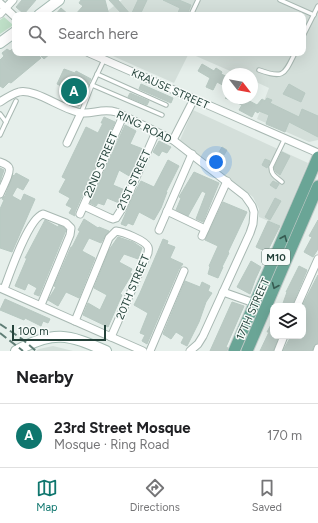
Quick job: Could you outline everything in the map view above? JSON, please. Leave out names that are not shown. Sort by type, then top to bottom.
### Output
[{"type":"main road","name":"17TH STREET","points":[[247,351],[261,306],[318,157]]},
{"type":"main road","name":"17TH STREET","points":[[234,351],[261,306],[318,186]]},
{"type":"street","points":[[0,14],[3,6],[13,0]]},
{"type":"street","points":[[43,12],[59,0]]},
{"type":"street","points":[[3,6],[12,14]]},
{"type":"street","points":[[0,43],[12,34]]},
{"type":"street","name":"KRAUSE STREET","points":[[95,56],[318,153]]},
{"type":"street","name":"RING ROAD","points":[[0,102],[17,92],[26,91],[81,113],[106,110],[123,116],[173,140],[248,200],[252,206],[254,216],[250,233],[204,336],[190,351]]},
{"type":"street","points":[[173,140],[194,99]]},
{"type":"street","points":[[67,143],[81,113]]},
{"type":"street","name":"22ND STREET","points":[[80,214],[123,116]]},
{"type":"street","name":"21ST STREET","points":[[84,206],[110,218],[116,218],[123,207],[156,132]]},
{"type":"street","points":[[159,230],[192,154]]},
{"type":"street","points":[[0,162],[8,166],[9,169],[9,173],[0,194]]},
{"type":"street","points":[[202,236],[226,181]]},
{"type":"street","points":[[167,211],[205,229]]},
{"type":"street","points":[[41,306],[71,231],[69,225],[43,214],[36,218],[31,224],[2,288],[41,306],[75,321],[111,336],[143,351]]},
{"type":"street","name":"20TH STREET","points":[[75,321],[106,244],[112,235],[118,231],[144,243],[148,250],[146,259],[111,336]]},
{"type":"street","points":[[298,303],[318,259]]},
{"type":"street","points":[[150,351],[184,271]]},
{"type":"street","points":[[224,292],[261,306]]},
{"type":"street","points":[[16,351],[40,339],[64,336],[82,341],[106,351]]},
{"type":"street","points":[[278,351],[283,339]]},
{"type":"lane","points":[[192,12],[198,0]]},
{"type":"lane","points":[[280,0],[314,15]]},
{"type":"lane","points":[[306,30],[318,6]]},
{"type":"lane","points":[[259,70],[274,75],[280,75],[286,72],[294,56]]},
{"type":"lane","points":[[81,113],[104,60]]},
{"type":"lane","points":[[97,74],[166,105]]},
{"type":"lane","points":[[92,86],[162,115]]},
{"type":"lane","points":[[0,135],[16,101]]},
{"type":"lane","points":[[0,114],[6,122]]},
{"type":"lane","points":[[282,182],[273,175],[271,172],[271,167],[284,138]]},
{"type":"shaded area","points":[[122,0],[318,0],[318,140],[309,142],[257,119],[269,88],[258,83],[258,68],[223,68],[196,56],[306,56],[306,12],[106,12]]},
{"type":"shaded area","points":[[113,56],[188,56],[174,83]]},
{"type":"shaded area","points":[[193,110],[308,163],[281,226],[259,217],[259,209],[253,197],[180,140]]},
{"type":"shaded area","points":[[53,346],[73,351],[36,351]]},
{"type":"green space","points":[[4,17],[12,24],[12,26],[0,34],[0,20]]},
{"type":"building","points":[[22,0],[36,0],[26,12],[22,12],[16,7]]},
{"type":"building","points":[[81,0],[105,0],[108,12],[78,12],[83,6],[79,3]]},
{"type":"building","points":[[109,0],[118,0],[128,12],[120,12]]},
{"type":"building","points":[[138,0],[147,0],[141,12],[132,12]]},
{"type":"building","points":[[163,0],[179,0],[191,5],[188,12],[178,12],[180,8]]},
{"type":"building","points":[[61,8],[66,12],[58,12]]},
{"type":"building","points":[[7,49],[10,51],[12,49],[12,56],[39,56],[41,58],[3,88],[0,86],[0,60],[4,56],[2,53]]},
{"type":"building","points":[[202,64],[214,71],[216,68],[222,72],[222,85],[217,82],[213,90],[206,87],[210,78],[198,71]]},
{"type":"building","points":[[64,69],[75,73],[76,71],[91,79],[87,87],[85,85],[78,94],[82,98],[79,106],[64,99],[68,89],[57,84]]},
{"type":"building","points":[[141,84],[173,98],[171,103],[139,89]]},
{"type":"building","points":[[289,84],[305,93],[301,102],[283,94]]},
{"type":"building","points":[[130,93],[149,101],[147,105],[128,97]]},
{"type":"building","points":[[267,98],[272,100],[270,103],[299,117],[302,109],[318,116],[318,137],[289,122],[285,132],[266,124],[269,115],[255,111],[252,117],[239,110],[242,105],[240,104],[257,105],[262,99],[265,101]]},
{"type":"building","points":[[104,117],[115,122],[75,212],[75,216],[69,213],[72,208],[66,205],[70,198],[59,192],[66,179],[62,177],[86,127],[98,133]]},
{"type":"building","points":[[125,125],[136,131],[130,144],[143,149],[131,177],[119,170],[113,185],[125,190],[119,203],[107,198],[104,205],[98,203],[96,206],[90,203]]},
{"type":"building","points":[[159,141],[171,147],[167,153],[162,151],[159,156],[153,152]]},
{"type":"building","points":[[222,147],[227,150],[224,155],[219,152]]},
{"type":"building","points":[[282,152],[290,156],[280,175],[274,168]]},
{"type":"building","points":[[265,159],[270,161],[267,168],[262,165]]},
{"type":"building","points":[[168,160],[179,166],[166,192],[161,208],[154,220],[139,212],[133,225],[128,223],[126,226],[121,224],[141,181],[154,187]]},
{"type":"building","points":[[0,168],[4,170],[0,182]]},
{"type":"building","points":[[194,172],[219,183],[203,222],[196,219],[206,193],[202,191],[188,216],[176,210],[181,198],[179,197]]},
{"type":"building","points":[[16,173],[29,180],[23,190],[17,187],[12,196],[21,201],[24,194],[35,199],[12,252],[0,248],[0,209],[4,200],[2,199],[5,196],[13,175],[14,176]]},
{"type":"building","points":[[273,181],[279,184],[276,189],[270,185]]},
{"type":"building","points":[[275,198],[281,201],[270,220],[265,217]]},
{"type":"building","points":[[223,202],[247,212],[228,252],[229,253],[218,278],[208,274],[209,266],[218,246],[205,240]]},
{"type":"building","points":[[84,219],[98,228],[99,227],[109,231],[101,243],[89,238],[82,251],[95,258],[79,298],[66,292],[58,306],[48,300],[56,287],[54,286],[71,247],[80,231],[78,230]]},
{"type":"building","points":[[45,220],[58,227],[59,225],[66,230],[39,296],[34,294],[37,288],[28,283],[25,290],[15,286],[27,258],[25,258]]},
{"type":"building","points":[[318,220],[318,249],[313,257],[304,252],[312,237],[309,236]]},
{"type":"building","points":[[268,221],[280,226],[267,252],[256,247]]},
{"type":"building","points":[[118,237],[133,242],[142,248],[138,259],[124,254],[119,262],[132,269],[130,273],[132,274],[120,294],[122,295],[108,327],[83,315],[88,303],[100,310],[107,295],[94,288],[109,250]]},
{"type":"building","points":[[163,239],[168,241],[167,244],[175,247],[170,258],[183,264],[179,269],[147,344],[142,341],[145,335],[140,333],[148,313],[134,305]]},
{"type":"building","points":[[251,261],[261,267],[250,294],[237,287]]},
{"type":"building","points":[[299,266],[307,270],[293,303],[283,303],[286,292]]},
{"type":"building","points":[[318,275],[318,343],[314,345],[312,351],[283,351],[289,339],[306,339],[306,303],[304,303]]},
{"type":"building","points":[[185,281],[200,287],[202,282],[210,286],[208,291],[212,293],[206,302],[199,322],[187,346],[181,343],[184,337],[176,332],[171,339],[163,334]]},
{"type":"building","points":[[5,299],[50,319],[48,323],[43,321],[41,326],[25,318],[24,320],[0,310]]},
{"type":"building","points":[[232,302],[244,306],[226,347],[228,348],[227,351],[210,351]]},
{"type":"building","points":[[270,326],[270,339],[278,339],[273,351],[260,351],[269,332],[267,332]]},
{"type":"railway","points":[[0,324],[22,339],[36,351]]},
{"type":"railway","points":[[0,333],[23,351]]},
{"type":"place","name":"23rd Street Mosque","points":[[74,91]]}]
